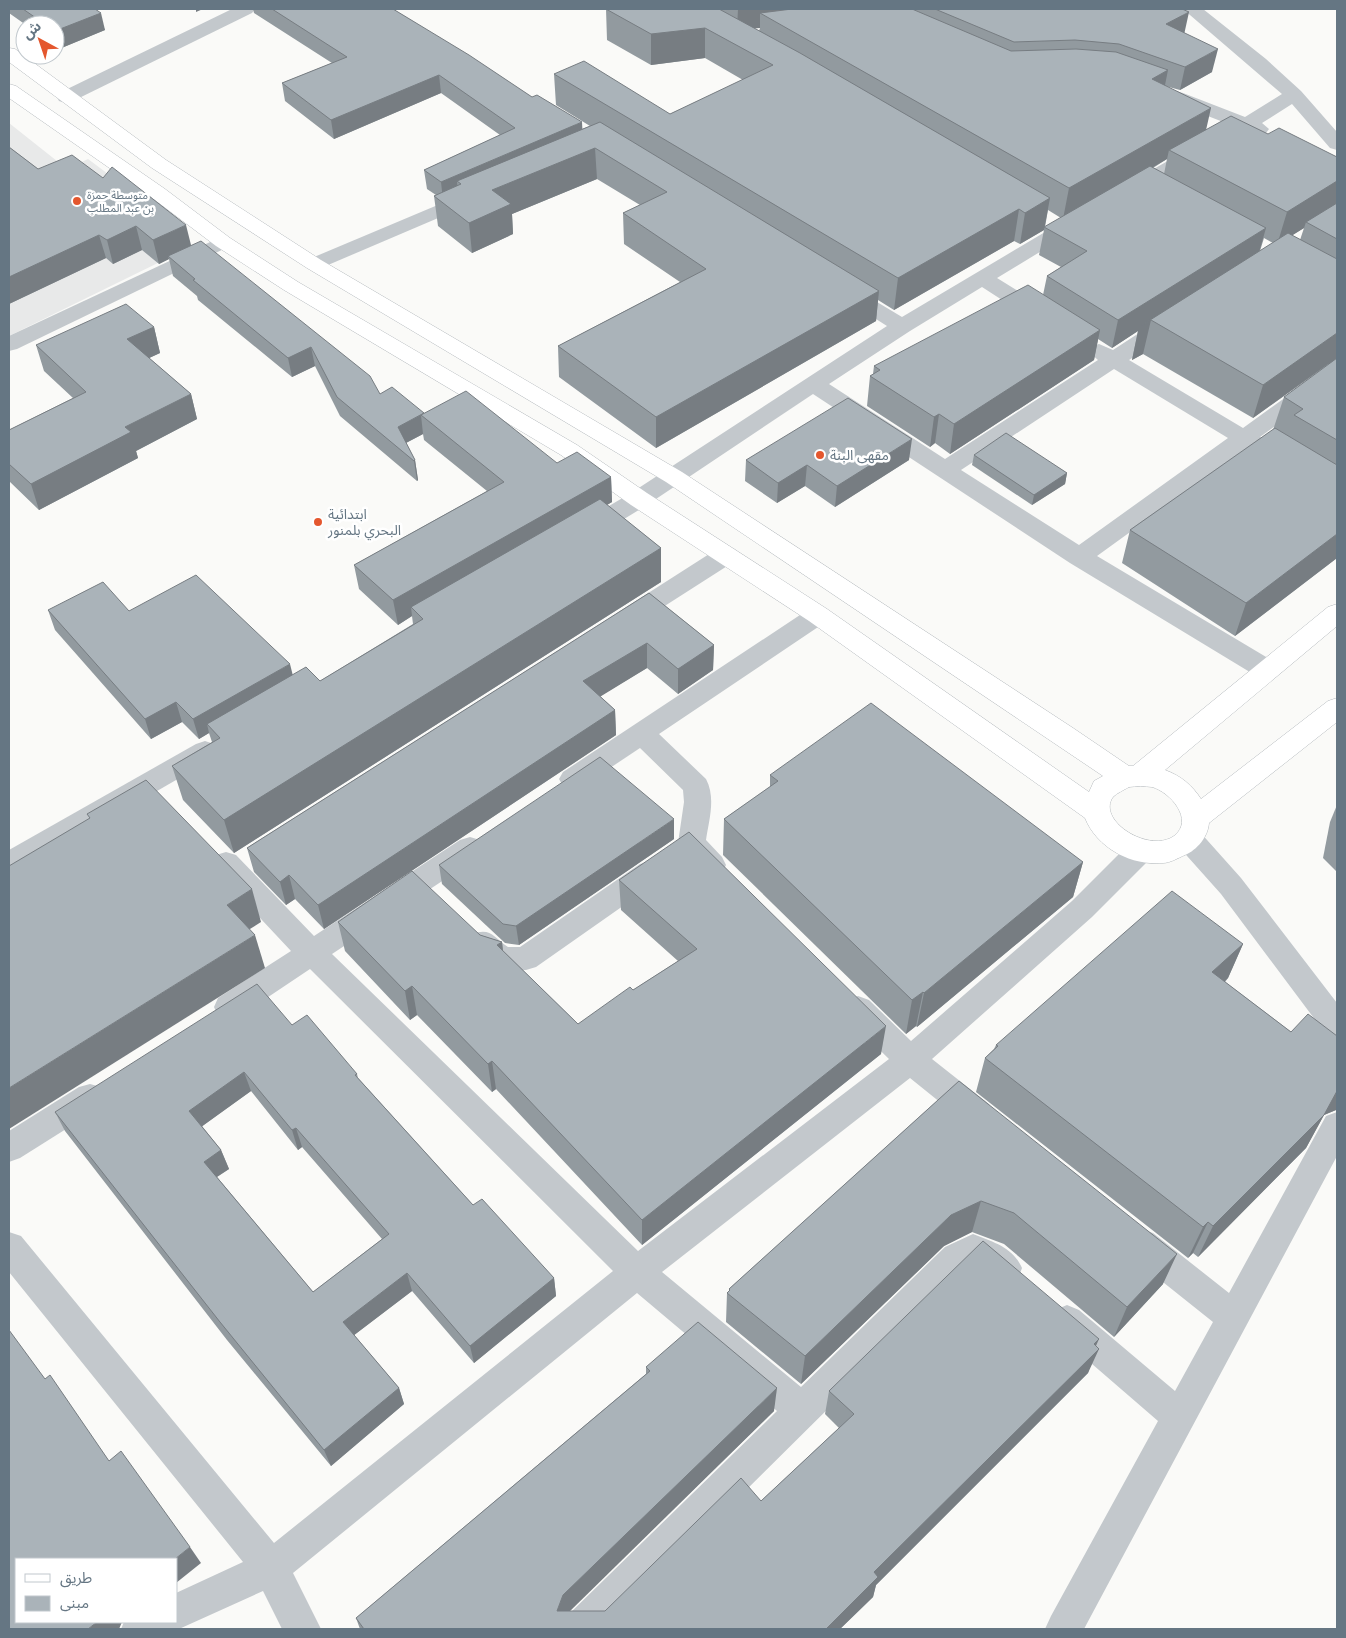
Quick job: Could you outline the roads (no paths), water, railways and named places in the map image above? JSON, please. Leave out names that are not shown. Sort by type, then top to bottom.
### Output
[{"type":"main road","points":[[9,53],[159,164],[314,264],[674,477],[1064,735],[1133,776]]},
{"type":"main road","points":[[9,90],[223,242],[290,286],[569,450],[640,499],[818,615],[1096,811]]},
{"type":"main road","points":[[1133,776],[1337,613]]},
{"type":"main road","points":[[1192,829],[1191,802],[1179,789],[1161,779],[1133,776],[1112,782],[1103,790],[1097,800],[1096,811],[1100,824],[1110,836],[1124,845],[1140,851],[1167,851],[1179,846],[1192,829],[1337,708]]},
{"type":"street","points":[[66,97],[246,9]]},
{"type":"street","points":[[1192,9],[1259,63],[1294,95],[1337,144]]},
{"type":"street","points":[[1159,91],[1248,123],[1275,136]]},
{"type":"street","points":[[562,544],[640,499],[902,326],[983,278],[1055,225],[1152,187],[1248,123],[1294,95]]},
{"type":"street","points":[[314,264],[485,191]]},
{"type":"street","points":[[9,344],[223,242]]},
{"type":"street","points":[[983,278],[1056,324]]},
{"type":"street","points":[[827,280],[902,326]]},
{"type":"street","points":[[944,470],[1186,312]]},
{"type":"street","points":[[1080,339],[1112,360],[1337,492]]},
{"type":"street","points":[[1079,557],[1337,371]]},
{"type":"street","points":[[813,384],[1079,557],[1267,670]]},
{"type":"street","points":[[609,630],[726,555]]},
{"type":"street","points":[[551,794],[818,615]]},
{"type":"street","points":[[461,922],[495,955],[514,960],[526,958],[692,843],[698,802],[696,786],[641,734]]},
{"type":"street","points":[[9,864],[158,793],[226,739]]},
{"type":"street","points":[[1192,829],[1231,886],[1327,1012],[1337,1030]]},
{"type":"street","points":[[206,1022],[313,954],[493,832]]},
{"type":"street","points":[[206,843],[240,864],[313,954],[637,1272],[802,1410]]},
{"type":"street","points":[[692,843],[729,882]]},
{"type":"street","points":[[178,1611],[271,1568],[637,1272],[910,1060],[1082,909],[1140,851]]},
{"type":"street","points":[[419,882],[440,902]]},
{"type":"street","points":[[840,991],[910,1060],[1002,1133]]},
{"type":"street","points":[[9,1148],[108,1085]]},
{"type":"street","points":[[1064,1629],[1337,1126]]},
{"type":"street","points":[[1118,1225],[1234,1316]]},
{"type":"street","points":[[9,1247],[271,1568],[302,1629]]},
{"type":"street","points":[[580,1629],[957,1258],[973,1249],[991,1256],[1179,1417]]},
{"type":"street","points":[[140,1629],[154,1623]]},
{"type":"place","name":"متوسطة حمزة بن عبد المطلب","points":[[77,201]]},
{"type":"place","name":"مقهى البنة","points":[[820,455]]},
{"type":"place","name":"ابتدائية البحري بلمنور","points":[[318,522]]}]
